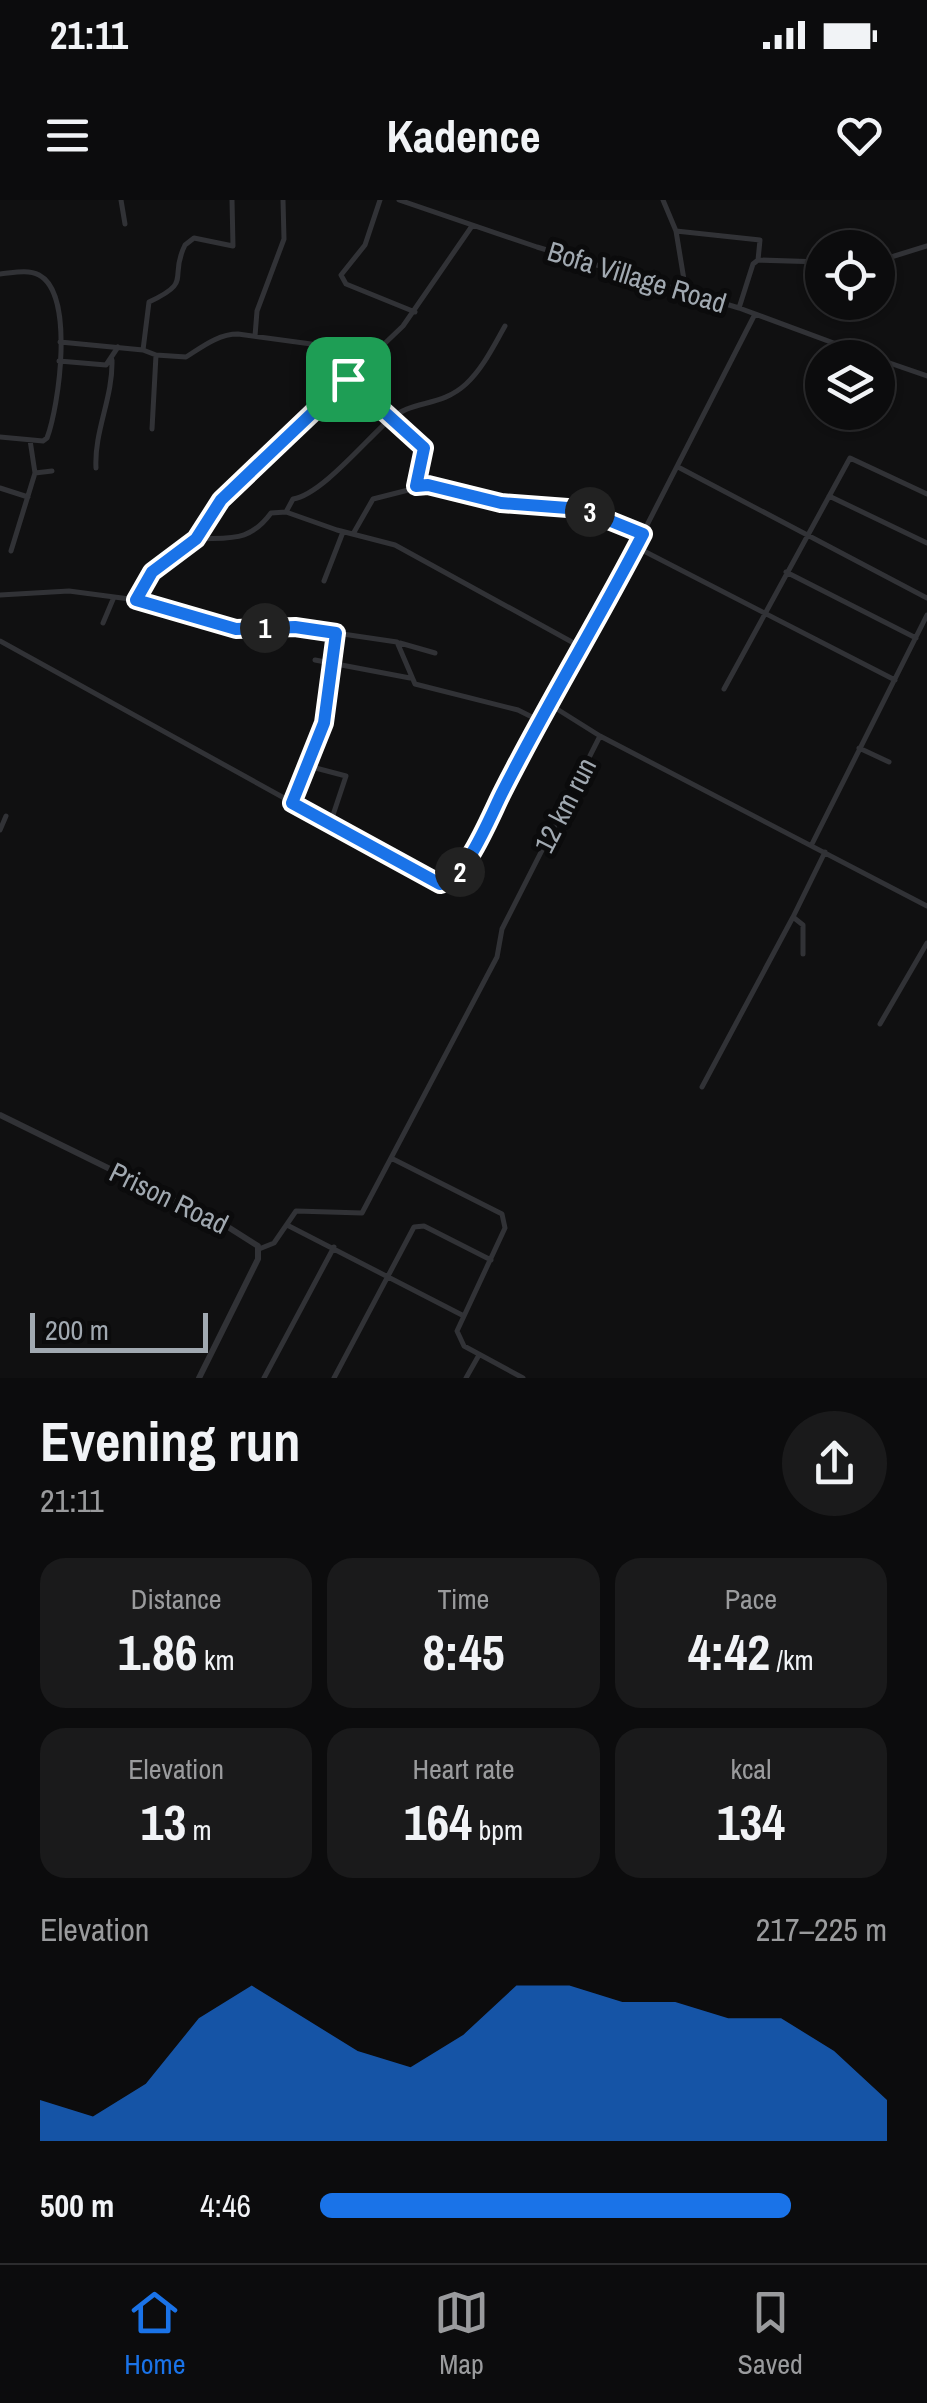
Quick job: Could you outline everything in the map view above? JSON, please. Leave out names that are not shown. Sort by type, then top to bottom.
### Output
[{"type":"street","points":[[121,200],[125,224]]},
{"type":"street","points":[[143,350],[149,302],[177,286],[184,244],[194,238],[216,246],[233,246],[232,200]]},
{"type":"street","points":[[254,336],[257,311],[284,239],[282,200]]},
{"type":"street","points":[[380,200],[365,245],[341,275],[346,284],[416,312]]},
{"type":"street","name":"Bofa Village Road","points":[[399,200],[739,308],[826,340]]},
{"type":"street","points":[[663,200],[676,231],[686,292]]},
{"type":"street","points":[[136,600],[152,572],[196,539],[221,500],[416,312],[472,226]]},
{"type":"street","points":[[676,231],[760,240],[758,260]]},
{"type":"street","points":[[895,256],[927,246]]},
{"type":"street","points":[[739,308],[752,264],[758,260],[805,261]]},
{"type":"street","points":[[0,274],[32,272],[47,281],[62,315],[60,361],[47,438],[0,437]]},
{"type":"street","points":[[0,641],[440,884],[450,882],[478,840],[538,720],[643,534],[755,314]]},
{"type":"street","points":[[286,512],[292,498],[314,490],[391,418],[408,407],[444,402],[455,393],[483,366],[505,326]]},
{"type":"street","points":[[60,342],[186,357],[227,334],[254,336],[326,346],[362,366]]},
{"type":"street","points":[[96,468],[95,452],[108,409],[112,360],[118,347]]},
{"type":"street","points":[[152,429],[156,355]]},
{"type":"street","points":[[60,361],[106,365],[112,360]]},
{"type":"street","name":"Bofa Village Road","points":[[895,365],[927,376]]},
{"type":"street","points":[[348,379],[424,448],[416,486]]},
{"type":"street","points":[[10,551],[36,472],[30,440]]},
{"type":"street","points":[[724,689],[850,458],[927,494]]},
{"type":"street","points":[[678,467],[927,598]]},
{"type":"street","points":[[36,472],[52,471]]},
{"type":"street","points":[[353,534],[373,499],[428,485],[501,503],[581,509],[643,534]]},
{"type":"street","points":[[0,488],[28,497]]},
{"type":"street","points":[[829,496],[927,543]]},
{"type":"street","points":[[196,539],[244,536],[260,528],[271,513],[286,512],[394,544],[581,648]]},
{"type":"street","points":[[324,581],[343,532]]},
{"type":"street","points":[[636,546],[895,680]]},
{"type":"street","points":[[786,572],[916,638]]},
{"type":"street","points":[[0,595],[69,590],[136,600],[236,629],[295,627],[398,642],[436,653]]},
{"type":"street","points":[[103,623],[114,598]]},
{"type":"street","points":[[812,844],[927,616]]},
{"type":"street","points":[[292,803],[324,723],[336,633]]},
{"type":"street","points":[[398,642],[415,684],[518,710],[538,720]]},
{"type":"street","points":[[315,660],[410,678]]},
{"type":"street","name":"12 km run","points":[[259,1249],[274,1243],[296,1210],[362,1213],[497,957],[502,929],[600,736],[549,704]]},
{"type":"street","points":[[600,736],[927,906]]},
{"type":"street","points":[[859,748],[889,762]]},
{"type":"street","points":[[308,766],[346,776],[330,824]]},
{"type":"street","points":[[0,830],[6,816]]},
{"type":"street","points":[[702,1087],[825,852]]},
{"type":"street","points":[[793,918],[803,925],[803,954]]},
{"type":"street","points":[[880,1024],[927,944]]},
{"type":"street","name":"Prison Road","points":[[0,1115],[253,1241],[259,1249],[258,1259],[199,1378]]},
{"type":"street","points":[[391,1158],[502,1214],[505,1228],[462,1315],[459,1337],[464,1346],[523,1378]]},
{"type":"street","points":[[286,1224],[462,1315]]},
{"type":"street","points":[[334,1378],[411,1230],[418,1225],[491,1260]]},
{"type":"street","points":[[264,1378],[334,1248]]},
{"type":"street","points":[[466,1378],[479,1354]]},
{"type":"route","points":[[348,379],[424,448],[416,486],[428,485],[501,503],[581,509],[643,534],[538,720],[456,878],[440,884],[292,803],[324,723],[336,633],[295,627],[236,629],[136,600],[152,572],[196,539],[221,500],[348,379]]}]
